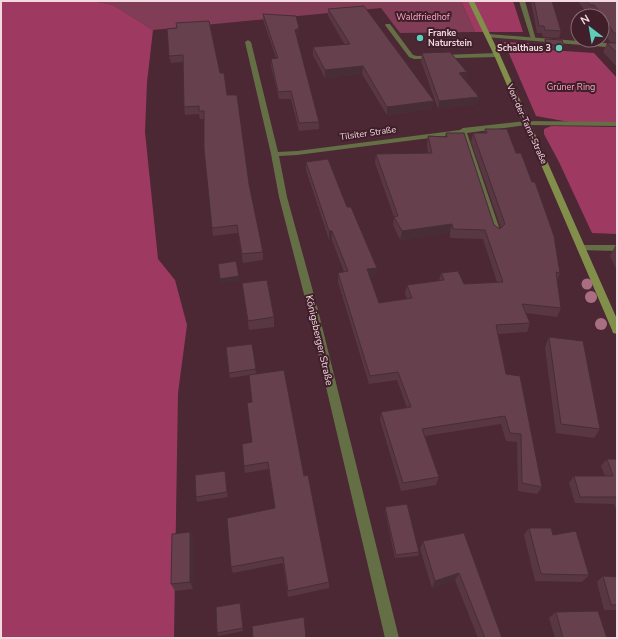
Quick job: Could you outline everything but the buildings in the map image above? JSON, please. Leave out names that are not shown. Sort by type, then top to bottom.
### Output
[{"type":"street","name":"Von-der-Tann-Straße","points":[[471,1],[497,55],[617,330]]},
{"type":"street","points":[[522,1],[534,39]]},
{"type":"street","points":[[388,24],[411,56],[416,58],[497,55]]},
{"type":"street","points":[[488,36],[617,46]]},
{"type":"street","name":"Königsberger Straße","points":[[248,42],[275,154],[283,197],[312,306],[392,638]]},
{"type":"street","name":"Tilsiter Straße","points":[[275,154],[297,153],[463,130],[526,123],[617,124]]},
{"type":"street","points":[[463,130],[497,233]]},
{"type":"street","points":[[581,248],[617,248]]},
{"type":"green space","points":[[1,1],[93,1],[113,5],[153,30],[147,82],[145,132],[158,259],[175,280],[187,325],[178,393],[174,638],[1,638]]},
{"type":"green space","name":"Waldfriedhof","points":[[93,1],[461,1],[475,32],[400,33],[381,8],[153,30],[113,5]]},
{"type":"green space","points":[[461,1],[513,1],[523,32],[475,32]]},
{"type":"green space","name":"Grüner Ring","points":[[504,42],[528,43],[534,49],[594,53],[617,78],[617,122],[569,122],[536,116]]},
{"type":"green space","points":[[551,126],[617,127],[617,234],[592,233],[559,162],[544,134],[544,129]]},
{"type":"place","name":"Franke Naturstein","points":[[420,38]]},
{"type":"place","name":"Schalthaus 3","points":[[559,48]]}]
